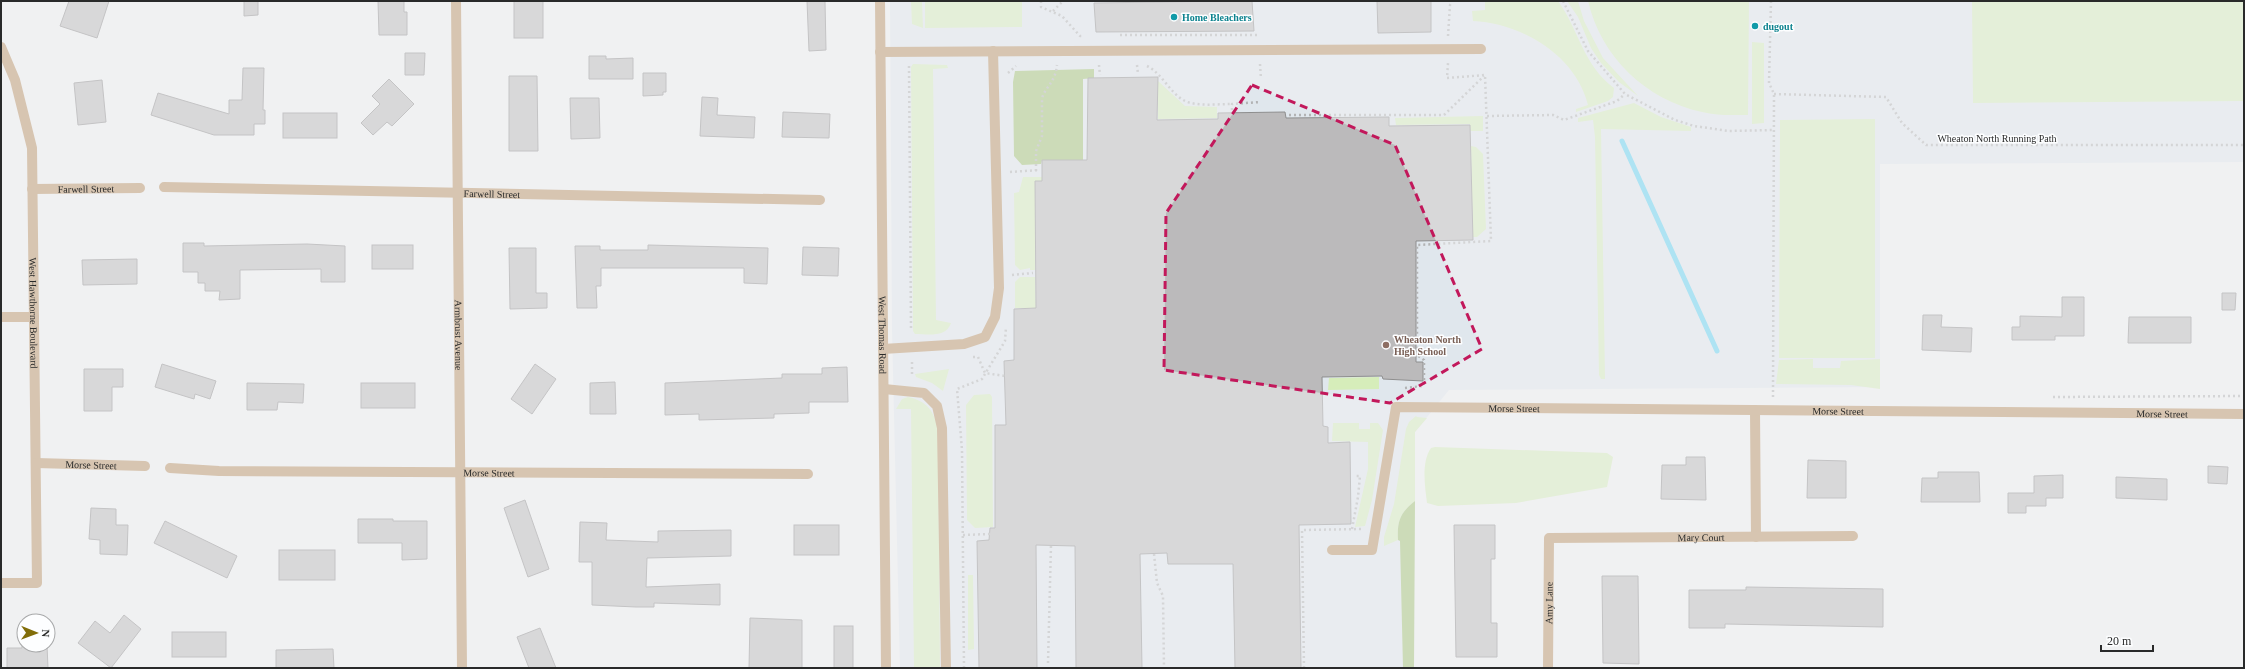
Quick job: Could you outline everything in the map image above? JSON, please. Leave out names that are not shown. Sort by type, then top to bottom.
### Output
[{"type":"street","name":"Armbrust Avenue","points":[[456,1],[462,668]]},
{"type":"street","name":"West Thomas Road","points":[[880,1],[886,668]]},
{"type":"street","name":"West Hawthorne Boulevard","points":[[1,47],[15,80],[32,148],[37,583],[1,583]]},
{"type":"street","points":[[880,52],[1481,49]]},
{"type":"street","points":[[883,349],[964,344],[985,337],[995,317],[999,288],[993,51]]},
{"type":"street","name":"Farwell Street","points":[[164,187],[820,200]]},
{"type":"street","name":"Farwell Street","points":[[32,189],[140,188]]},
{"type":"street","points":[[1,316],[34,316]]},
{"type":"street","points":[[884,389],[924,393],[938,406],[942,428],[946,668]]},
{"type":"street","name":"Morse Street","points":[[1332,550],[1372,550],[1396,407],[1432,406],[2244,414]]},
{"type":"street","points":[[1755,410],[1756,537]]},
{"type":"street","name":"Morse Street","points":[[36,463],[145,466]]},
{"type":"street","name":"Morse Street","points":[[170,468],[218,471],[460,471],[808,474]]},
{"type":"street","name":"Mary Court","points":[[1549,538],[1853,536]]},
{"type":"street","name":"Amy Lane","points":[[1548,668],[1549,538]]},
{"type":"path","points":[[1041,1],[1041,6],[1062,16],[1080,36],[1087,36]]},
{"type":"path","points":[[1053,12],[1063,1]]},
{"type":"path","points":[[1452,1],[1450,5],[1448,23],[1447,78],[1485,76]]},
{"type":"path","points":[[1563,1],[1588,52],[1625,94],[1674,120],[1694,126],[1730,131],[1774,130]]},
{"type":"path","points":[[1770,1],[1769,83],[1774,94],[1773,410]]},
{"type":"path","points":[[1118,36],[1259,35]]},
{"type":"path","points":[[1260,63],[1261,79]]},
{"type":"path","points":[[1092,64],[1106,64]]},
{"type":"path","points":[[1099,64],[1100,75]]},
{"type":"path","points":[[1050,65],[1064,65]]},
{"type":"path","points":[[1036,170],[1036,151],[1042,136],[1042,98],[1053,82],[1057,65]]},
{"type":"path","points":[[1129,65],[1148,66],[1179,97],[1191,103],[1232,104],[1260,102]]},
{"type":"path","points":[[1137,65],[1138,74]]},
{"type":"path","points":[[909,66],[911,331]]},
{"type":"path","points":[[1008,79],[1008,72],[1014,66],[1021,66]]},
{"type":"path","points":[[1289,115],[1444,115],[1485,76]]},
{"type":"path","points":[[1405,388],[1424,386],[1424,360],[1417,355],[1417,245],[1490,241],[1485,76]]},
{"type":"path","points":[[1487,116],[1553,115],[1564,120],[1617,102],[1625,94]]},
{"type":"path","name":"Wheaton North Running Path","points":[[1774,94],[1886,97],[1902,123],[1926,146],[2244,145]]},
{"type":"path","points":[[1232,104],[1232,110]]},
{"type":"path","points":[[1009,164],[1010,180]]},
{"type":"path","points":[[1010,172],[1040,170]]},
{"type":"path","points":[[1010,282],[1011,267]]},
{"type":"path","points":[[1011,275],[1033,273]]},
{"type":"path","points":[[964,668],[962,450],[957,389],[982,379],[1004,341],[1007,319]]},
{"type":"path","points":[[912,357],[912,374]]},
{"type":"path","points":[[985,374],[1005,376]]},
{"type":"path","points":[[2052,397],[2244,396]]},
{"type":"path","points":[[1352,529],[1360,476],[1354,476]]},
{"type":"path","points":[[1304,668],[1302,530],[1363,529]]},
{"type":"path","points":[[963,536],[990,534]]},
{"type":"path","points":[[1048,663],[1051,546]]},
{"type":"path","points":[[1154,554],[1157,583],[1163,596],[1164,668]]},
{"type":"highlighted area","points":[[1252,85],[1395,145],[1482,349],[1390,403],[1164,370],[1166,213]]},
{"type":"shaded area","name":"Wheaton North High School","points":[[890,1],[2244,1],[2244,162],[1880,164],[1880,387],[1449,390],[1415,432],[1414,668],[900,668],[892,330]]},
{"type":"green space","points":[[911,1],[922,1],[923,28],[912,24]]},
{"type":"green space","points":[[925,1],[1022,1],[1022,27],[925,28]]},
{"type":"green space","points":[[1485,1],[1558,1],[1595,69],[1614,88],[1613,97],[1608,101],[1576,112],[1576,109],[1588,105],[1582,87],[1572,71],[1559,57],[1544,45],[1527,35],[1510,28],[1491,23],[1473,21],[1472,11],[1485,10]]},
{"type":"green space","points":[[1567,1],[1578,1],[1584,21],[1603,58],[1638,96],[1619,82],[1601,63],[1591,48],[1578,17]]},
{"type":"green space","points":[[1588,1],[1749,1],[1748,115],[1719,115],[1702,112],[1682,106],[1662,97],[1645,86],[1629,73],[1615,58],[1603,40],[1594,21]]},
{"type":"green space","points":[[1972,1],[2244,1],[2244,101],[1973,103]]},
{"type":"green space","points":[[1752,42],[1764,43],[1764,123],[1752,124]]},
{"type":"green space","points":[[913,64],[947,65],[948,68],[933,69],[936,320],[951,323],[949,328],[945,331],[936,334],[915,334],[913,331],[911,67]]},
{"type":"green space","points":[[1094,69],[1094,78],[1083,79],[1083,162],[1042,160],[1041,164],[1022,165],[1014,156],[1013,82],[1015,71]]},
{"type":"green space","points":[[1158,81],[1185,106],[1217,107],[1217,118],[1158,119]]},
{"type":"green space","points":[[1634,103],[1661,117],[1691,127],[1691,131],[1601,129],[1605,379],[1601,379],[1599,375],[1595,137],[1593,120],[1578,122],[1578,118]]},
{"type":"green space","points":[[1483,116],[1483,131],[1470,131],[1470,124],[1396,125],[1395,118]]},
{"type":"green space","points":[[1875,119],[1875,358],[1779,358],[1780,120]]},
{"type":"green space","points":[[1471,146],[1476,147],[1483,154],[1486,229],[1477,237],[1473,237]]},
{"type":"green space","points":[[1023,177],[1042,177],[1042,181],[1035,181],[1035,270],[1030,270],[1030,268],[1020,270],[1015,265],[1014,193],[1019,192]]},
{"type":"green space","points":[[1020,277],[1035,277],[1036,308],[1015,308],[1015,282]]},
{"type":"green space","points":[[1813,359],[1813,368],[1840,368],[1841,361],[1880,359],[1880,389],[1851,385],[1776,384],[1779,360]]},
{"type":"green space","points":[[949,369],[943,391],[932,383],[916,377],[915,374]]},
{"type":"green space","points":[[1379,377],[1379,389],[1328,390],[1329,378]]},
{"type":"green space","points":[[990,394],[992,397],[993,527],[975,528],[967,520],[966,405],[974,395]]},
{"type":"green space","points":[[908,397],[920,401],[929,408],[938,429],[940,668],[914,668],[911,409],[896,409],[902,399]]},
{"type":"green space","points":[[1416,416],[1427,418],[1415,432],[1415,501],[1406,509],[1400,518],[1398,540],[1384,546],[1384,537],[1394,504],[1406,429],[1409,422]]},
{"type":"green space","points":[[1333,423],[1359,423],[1359,429],[1370,429],[1370,423],[1378,423],[1383,430],[1372,500],[1365,526],[1355,527],[1368,469],[1368,442],[1332,441]]},
{"type":"green space","points":[[1431,448],[1607,453],[1613,457],[1607,487],[1516,503],[1438,506],[1427,503],[1425,482],[1426,460]]},
{"type":"green space","points":[[1415,501],[1414,668],[1403,668],[1400,541],[1398,540],[1398,528],[1400,518],[1406,509]]},
{"type":"green space","points":[[968,575],[973,575],[974,649],[968,650]]},
{"type":"building","points":[[69,1],[109,1],[97,38],[60,26]]},
{"type":"building","points":[[244,1],[258,1],[258,15],[244,16]]},
{"type":"building","points":[[378,1],[404,1],[404,12],[407,12],[407,35],[379,35]]},
{"type":"building","points":[[514,1],[543,1],[543,38],[514,38]]},
{"type":"building","points":[[807,1],[825,1],[826,50],[809,51]]},
{"type":"building","name":"Home Bleachers","points":[[1252,1],[1254,31],[1096,32],[1094,3]]},
{"type":"building","points":[[1377,1],[1431,1],[1431,32],[1378,33]]},
{"type":"building","points":[[405,53],[425,53],[424,75],[405,75]]},
{"type":"building","points":[[589,56],[606,56],[606,59],[633,58],[633,79],[589,79]]},
{"type":"building","points":[[243,68],[264,68],[263,110],[265,110],[265,124],[254,124],[254,135],[214,135],[151,115],[158,93],[229,114],[229,100],[242,100]]},
{"type":"building","points":[[643,73],[666,73],[666,92],[663,92],[663,95],[643,96]]},
{"type":"building","points":[[509,76],[537,76],[538,151],[509,151]]},
{"type":"building","points":[[1158,77],[1157,120],[1218,119],[1218,113],[1285,112],[1286,118],[1389,117],[1389,126],[1470,125],[1473,240],[1416,241],[1416,362],[1423,362],[1423,381],[1383,379],[1382,376],[1322,377],[1323,426],[1328,427],[1328,443],[1350,442],[1351,524],[1299,525],[1301,668],[1235,668],[1233,564],[1168,564],[1167,553],[1140,554],[1142,668],[1076,668],[1075,546],[1036,545],[1037,668],[979,668],[977,541],[989,540],[990,528],[995,528],[995,425],[1006,425],[1004,361],[1014,360],[1014,309],[1036,308],[1035,181],[1042,181],[1042,160],[1087,160],[1088,78]]},
{"type":"building","points":[[389,79],[414,104],[392,126],[387,122],[373,135],[361,123],[380,104],[372,96]]},
{"type":"building","points":[[102,80],[106,122],[78,125],[74,83]]},
{"type":"building","points":[[702,97],[718,98],[717,115],[755,117],[754,138],[700,136]]},
{"type":"building","points":[[570,98],[599,98],[600,138],[571,139]]},
{"type":"building","points":[[783,112],[830,114],[829,138],[782,137]]},
{"type":"building","points":[[283,113],[337,113],[337,138],[283,138]]},
{"type":"building","points":[[183,243],[204,243],[204,246],[307,244],[345,246],[345,282],[321,282],[321,269],[240,270],[240,299],[219,300],[220,291],[205,291],[205,283],[198,283],[198,272],[183,272]]},
{"type":"building","points":[[372,245],[413,245],[413,269],[372,269]]},
{"type":"building","points":[[648,245],[768,248],[767,284],[744,283],[744,268],[601,268],[601,286],[596,286],[597,308],[577,308],[575,246],[600,246],[600,250],[648,250]]},
{"type":"building","points":[[803,247],[839,248],[838,276],[802,275]]},
{"type":"building","points":[[509,248],[536,248],[536,293],[547,293],[547,308],[510,309]]},
{"type":"building","points":[[137,259],[137,284],[83,285],[82,260]]},
{"type":"building","points":[[2222,293],[2236,293],[2235,310],[2222,310]]},
{"type":"building","points":[[2062,297],[2084,297],[2084,336],[2055,336],[2055,340],[2012,340],[2012,327],[2020,327],[2020,316],[2062,317]]},
{"type":"building","points":[[1923,315],[1942,315],[1941,327],[1972,328],[1971,352],[1922,350]]},
{"type":"building","points":[[2129,317],[2191,317],[2191,343],[2128,343]]},
{"type":"building","points":[[162,364],[216,381],[210,399],[195,394],[194,399],[155,387]]},
{"type":"building","points":[[535,364],[556,379],[532,414],[511,399]]},
{"type":"building","points":[[847,367],[848,402],[809,402],[809,413],[774,414],[774,418],[699,420],[699,414],[665,415],[665,383],[782,378],[782,374],[822,374],[822,368]]},
{"type":"building","points":[[84,369],[123,369],[123,387],[112,387],[112,411],[84,411]]},
{"type":"building","points":[[615,382],[616,414],[590,414],[590,383]]},
{"type":"building","points":[[247,383],[304,384],[303,403],[278,402],[277,410],[247,410]]},
{"type":"building","points":[[361,383],[415,383],[415,408],[361,408]]},
{"type":"building","points":[[1686,457],[1705,457],[1706,500],[1661,499],[1662,465],[1686,465]]},
{"type":"building","points":[[1808,460],[1846,461],[1846,498],[1807,498]]},
{"type":"building","points":[[2208,466],[2228,467],[2227,484],[2208,483]]},
{"type":"building","points":[[1938,472],[1979,472],[1980,502],[1921,502],[1922,478],[1938,478]]},
{"type":"building","points":[[2063,475],[2063,498],[2046,498],[2046,506],[2026,506],[2026,513],[2008,513],[2008,493],[2034,493],[2034,476]]},
{"type":"building","points":[[2116,477],[2167,479],[2167,500],[2116,498]]},
{"type":"building","points":[[525,500],[549,569],[528,577],[504,508]]},
{"type":"building","points":[[91,508],[116,509],[116,525],[128,525],[127,555],[100,554],[100,540],[89,539]]},
{"type":"building","points":[[358,519],[427,521],[427,559],[402,560],[402,543],[358,543]]},
{"type":"building","points":[[165,521],[237,556],[227,578],[154,543]]},
{"type":"building","points":[[580,522],[607,523],[606,540],[658,542],[658,531],[731,530],[731,556],[647,558],[646,587],[720,584],[720,605],[654,603],[654,607],[636,607],[592,605],[592,562],[579,562]]},
{"type":"building","points":[[794,525],[839,525],[839,555],[794,555]]},
{"type":"building","points":[[1454,525],[1495,525],[1495,559],[1491,559],[1491,623],[1497,623],[1497,657],[1456,657]]},
{"type":"building","points":[[279,550],[335,550],[335,580],[279,580]]},
{"type":"building","points":[[1602,576],[1638,576],[1639,664],[1603,663]]},
{"type":"building","points":[[1746,587],[1883,589],[1883,627],[1725,624],[1725,628],[1689,628],[1689,590],[1746,590]]},
{"type":"building","points":[[124,615],[141,629],[111,668],[78,643],[95,621],[110,633]]},
{"type":"building","points":[[750,618],[802,620],[802,668],[749,668]]},
{"type":"building","points":[[834,626],[853,626],[853,668],[834,668]]},
{"type":"building","points":[[540,628],[556,668],[529,668],[517,637]]},
{"type":"building","points":[[172,632],[226,632],[226,657],[172,657]]},
{"type":"building","points":[[7,648],[16,648],[16,653],[47,653],[48,668],[7,668]]},
{"type":"building","points":[[333,649],[334,668],[276,668],[276,650]]},
{"type":"waterway","points":[[1622,141],[1717,351]]},
{"type":"place","name":"Home Bleachers","points":[[1174,17]]},
{"type":"place","name":"dugout","points":[[1755,26]]},
{"type":"place","name":"Wheaton North High School","points":[[1386,345]]}]
